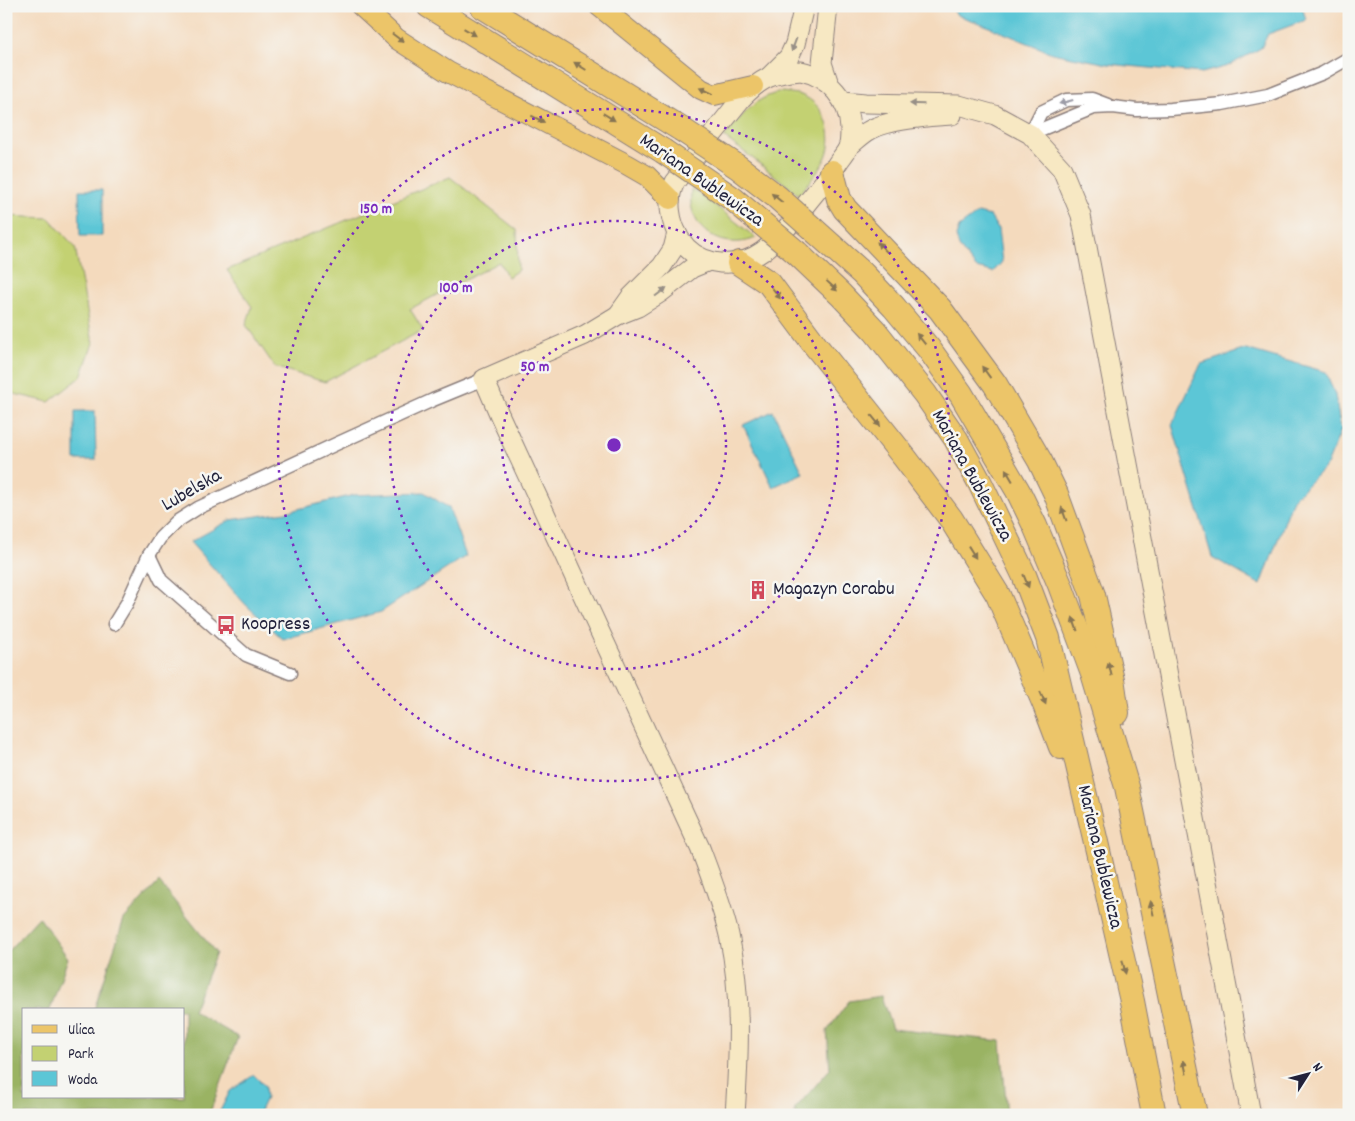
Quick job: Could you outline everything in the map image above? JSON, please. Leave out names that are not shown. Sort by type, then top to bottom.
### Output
[{"type":"highway","name":"Mariana Bublewicza","points":[[429,6],[663,151],[732,199],[797,253],[875,331],[925,394],[956,439],[980,483],[1024,576],[1048,638],[1132,1001],[1154,1115]]},
{"type":"highway","name":"Mariana Bublewicza","points":[[482,6],[681,129],[738,167],[777,197],[862,273],[894,307],[929,349],[961,394],[1018,491],[1035,526],[1074,621],[1093,674],[1127,787],[1195,1115]]},
{"type":"highway","points":[[832,172],[839,199],[845,209],[940,309],[995,384],[1056,494],[1093,595],[1113,685],[1127,787]]},
{"type":"highway","points":[[739,263],[769,283],[951,519],[998,595],[1046,705],[1098,851]]},
{"type":"main road","points":[[361,6],[397,39],[448,72],[628,165],[647,176],[670,198]]},
{"type":"main road","points":[[598,6],[701,89],[714,95],[753,86]]},
{"type":"street","points":[[804,6],[795,44],[789,57],[770,76],[753,86],[681,172],[671,189],[670,209],[677,233],[683,244],[700,258],[724,264],[739,263],[763,251],[775,241],[832,172],[848,147],[870,130],[894,122],[968,114],[1030,134],[1093,108],[1171,109],[1222,104],[1268,95],[1324,73],[1349,58]]},
{"type":"street","points":[[828,6],[822,63],[829,84]]},
{"type":"street","points":[[770,76],[800,71],[814,74],[829,84],[843,101],[850,117],[848,147]]},
{"type":"street","points":[[1030,134],[1041,112],[1066,100],[1092,99],[1113,107]]},
{"type":"street","points":[[843,101],[959,105],[995,115],[1030,134],[1062,169],[1081,215],[1251,1115]]},
{"type":"street","points":[[618,315],[630,298],[662,266],[673,250],[677,233]]},
{"type":"street","points":[[708,261],[692,268],[660,293],[638,307],[618,315],[585,335],[484,379],[700,848],[712,880],[729,935],[737,986],[739,1022],[735,1115]]},
{"type":"street","name":"Lubelska","points":[[114,624],[127,603],[149,555],[160,538],[176,522],[198,508],[433,400],[484,379]]},
{"type":"street","points":[[149,555],[161,580],[246,655],[290,674]]},
{"type":"green space","points":[[782,92],[799,94],[809,99],[822,113],[829,130],[829,148],[826,157],[799,195],[724,137],[756,103],[763,98]]},
{"type":"green space","points":[[450,177],[517,230],[518,270],[508,277],[499,262],[410,309],[423,330],[325,382],[275,367],[246,325],[252,307],[227,270]]},
{"type":"green space","points":[[691,189],[710,201],[756,238],[736,242],[726,241],[708,234],[696,219],[691,206]]},
{"type":"green space","points":[[6,216],[49,218],[75,247],[93,343],[81,377],[49,402],[6,392]]},
{"type":"green space","points":[[159,882],[216,953],[193,1011],[238,1037],[209,1115],[6,1115],[6,953],[39,917],[68,958],[51,1008],[22,1008],[22,1098],[185,1098],[185,1008],[95,1008],[124,919]]},
{"type":"green space","points":[[881,996],[892,1029],[1001,1041],[1007,1115],[795,1115],[795,1109],[830,1069],[827,1031],[849,1001]]},
{"type":"water","points":[[950,6],[1302,6],[1306,20],[1268,34],[1261,48],[1228,66],[1202,73],[1108,64],[1052,53],[957,15]]},
{"type":"water","points":[[79,190],[102,190],[102,236],[80,236]]},
{"type":"water","points":[[978,213],[990,216],[998,229],[1002,262],[993,272],[976,268],[959,247],[956,236],[959,227]]},
{"type":"water","points":[[1246,349],[1326,372],[1335,395],[1341,430],[1327,465],[1293,499],[1261,585],[1212,557],[1172,425],[1201,364]]},
{"type":"water","points":[[75,411],[95,411],[96,460],[75,460]]},
{"type":"water","points":[[773,411],[803,473],[773,487],[743,425]]},
{"type":"water","points":[[424,492],[449,508],[466,556],[381,612],[283,639],[246,605],[190,542],[230,520],[286,512],[354,495]]},
{"type":"water","points":[[254,1075],[265,1086],[266,1098],[258,1115],[218,1115],[230,1091]]},
{"type":"place","name":"Magazyn Corabu","points":[[758,590]]},
{"type":"place","name":"Koopress","points":[[226,625]]}]
